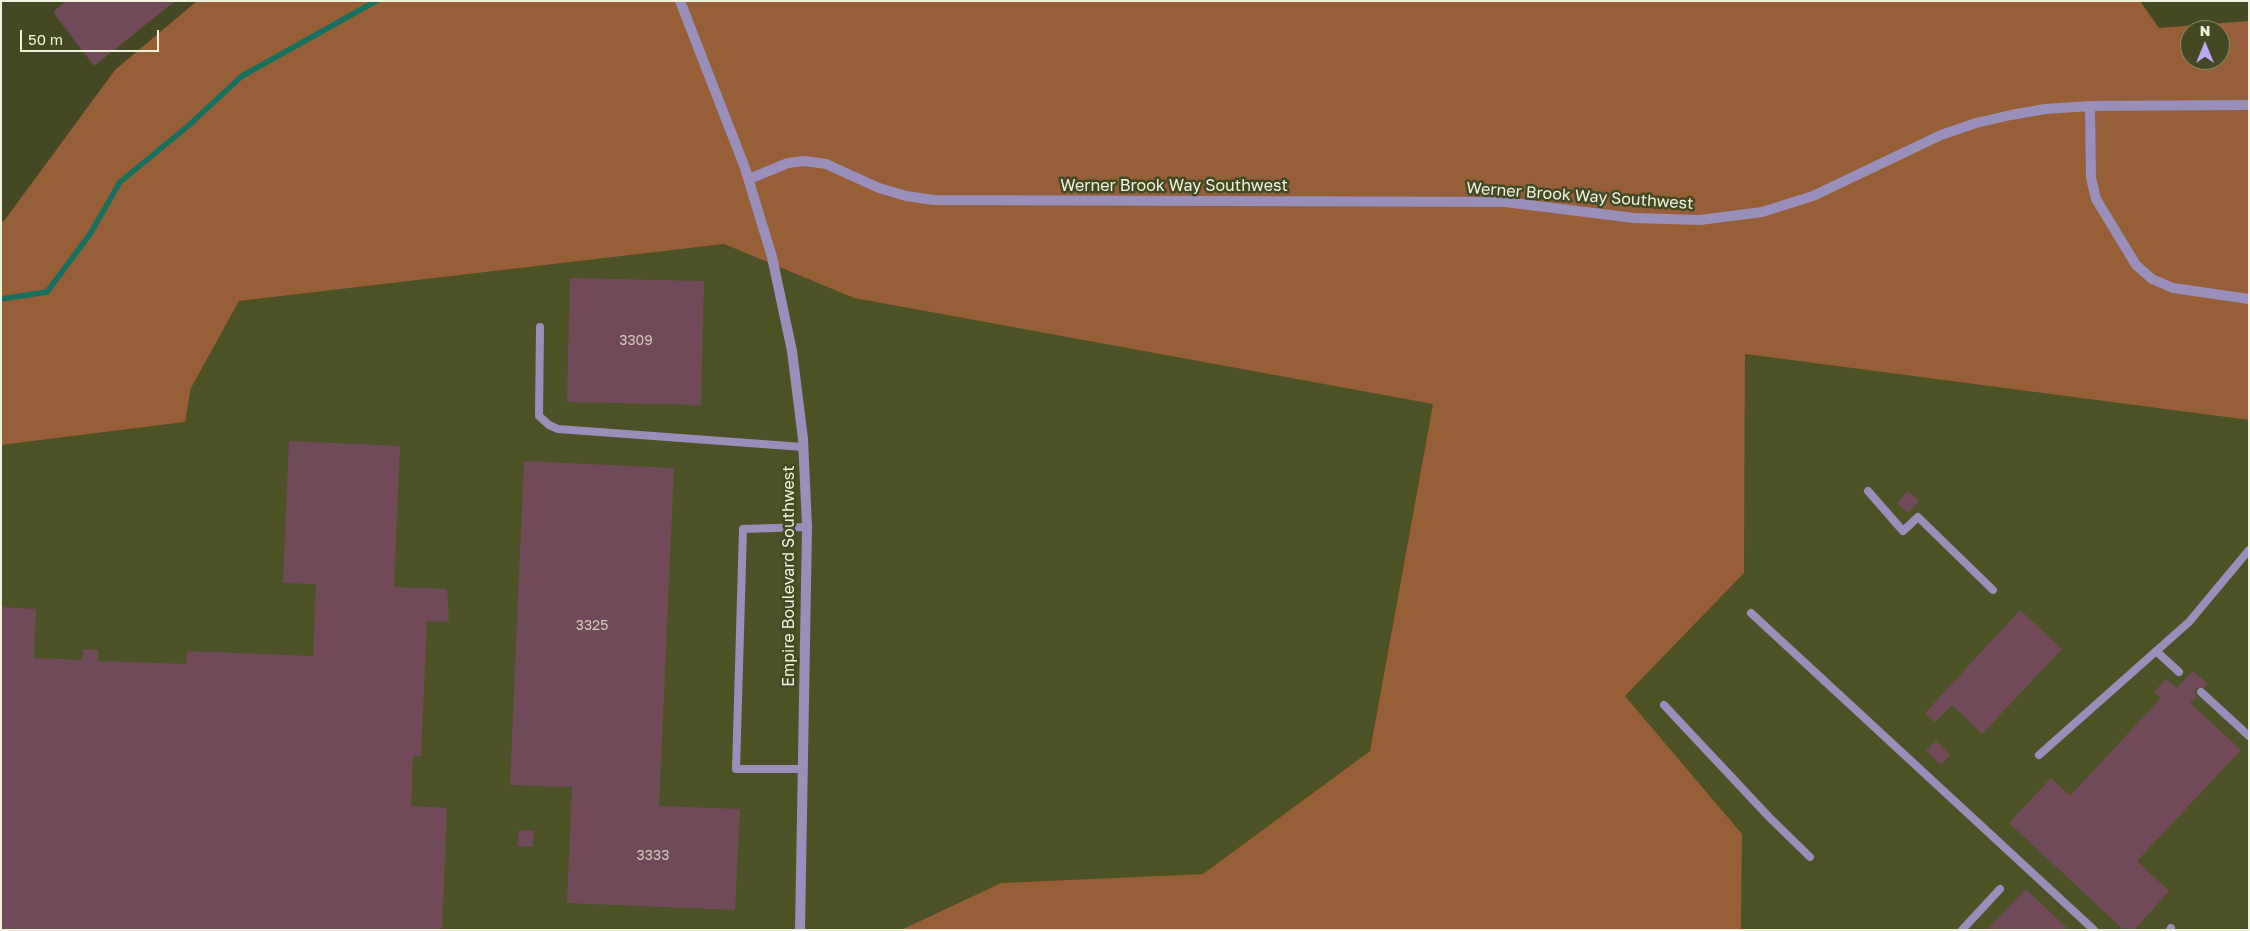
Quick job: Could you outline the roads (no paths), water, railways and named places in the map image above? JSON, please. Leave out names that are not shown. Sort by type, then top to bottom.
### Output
[{"type":"street","name":"Empire Boulevard Southwest","points":[[680,1],[748,179],[772,257],[792,351],[803,446],[808,528],[800,930]]},
{"type":"street","name":"Werner Brook Way Southwest","points":[[748,179],[788,163],[805,161],[826,164],[879,188],[906,196],[934,200],[1506,202],[1634,218],[1700,220],[1762,212],[1813,196],[1941,135],[1976,123],[2045,109],[2090,106],[2249,104]]},
{"type":"street","points":[[2090,106],[2091,178],[2096,199],[2136,265],[2152,279],[2173,288],[2249,299]]},
{"type":"lane","points":[[540,327],[539,416],[549,425],[558,429],[803,446]]},
{"type":"lane","points":[[1868,491],[1903,531],[1918,517],[1993,590]]},
{"type":"lane","points":[[803,769],[736,769],[743,529],[808,528]]},
{"type":"lane","points":[[2039,755],[2189,622],[2249,550]]},
{"type":"lane","points":[[1751,613],[2094,930]]},
{"type":"lane","points":[[2156,651],[2179,672]]},
{"type":"lane","points":[[2201,692],[2249,736]]},
{"type":"lane","points":[[1664,705],[1769,817],[1810,856]]},
{"type":"lane","points":[[1962,930],[2000,889]]},
{"type":"waterway","points":[[1,299],[47,292],[90,234],[120,182],[188,126],[242,76],[376,1]]}]
